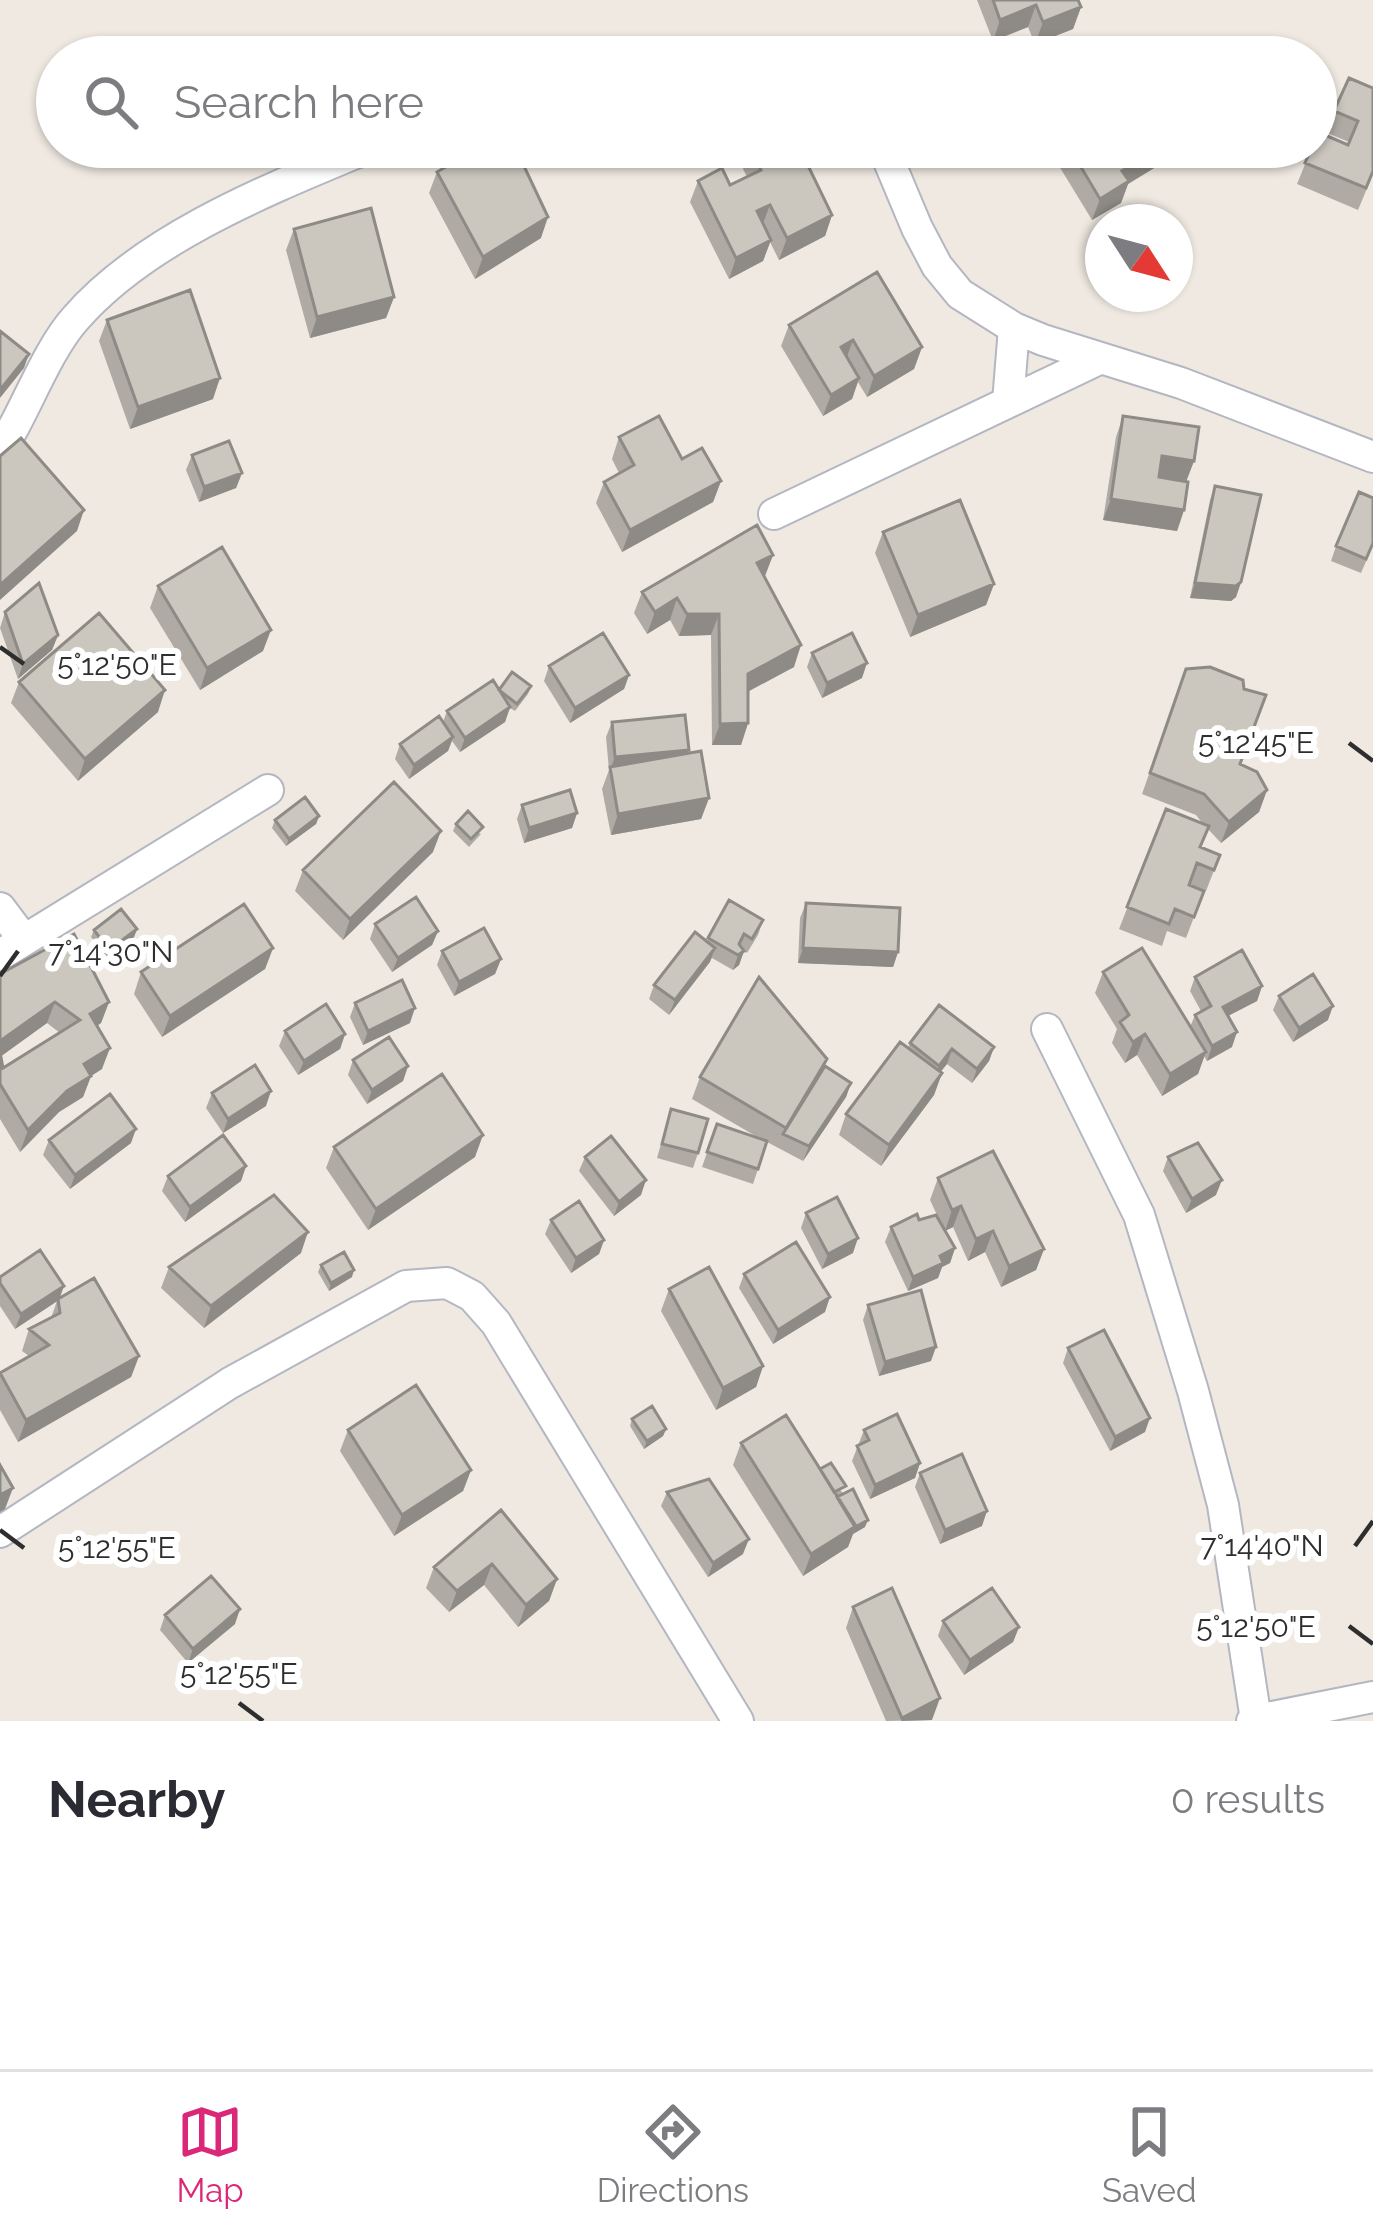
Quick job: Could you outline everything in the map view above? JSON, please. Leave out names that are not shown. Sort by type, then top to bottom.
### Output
[{"type":"street","points":[[0,444],[73,321],[122,274],[191,231],[319,168]]},
{"type":"street","points":[[894,168],[938,266],[960,294],[1014,328],[1097,360],[1181,383],[1373,457]]},
{"type":"street","points":[[1008,402],[1014,328]]},
{"type":"street","points":[[774,514],[1097,360]]},
{"type":"street","points":[[0,908],[12,948],[268,790]]},
{"type":"street","points":[[1047,1029],[1139,1214],[1186,1369],[1223,1505],[1254,1721],[1373,1697]]},
{"type":"street","points":[[0,1532],[230,1382],[406,1286],[447,1283],[472,1296],[496,1323],[738,1721]]},
{"type":"building","points":[[993,0],[1078,0],[1081,7],[1043,22],[1036,5],[1000,20]]},
{"type":"building","points":[[1349,78],[1373,88],[1373,171],[1366,188],[1317,168],[1337,168],[1337,140],[1348,145],[1358,121],[1337,112]]},
{"type":"building","points":[[444,168],[525,168],[548,217],[483,257],[437,172]]},
{"type":"building","points":[[722,168],[730,185],[761,170],[809,168],[832,215],[787,238],[770,205],[757,211],[771,240],[736,258],[698,181]]},
{"type":"building","points":[[1082,168],[1127,168],[1122,171],[1129,181],[1100,199]]},
{"type":"building","points":[[371,208],[394,297],[317,317],[294,229]]},
{"type":"building","points":[[877,272],[922,347],[874,376],[853,340],[841,347],[859,378],[831,395],[789,325]]},
{"type":"building","points":[[190,290],[220,378],[138,407],[107,320]]},
{"type":"building","points":[[0,331],[29,354],[0,390]]},
{"type":"building","points":[[659,416],[682,459],[702,448],[721,481],[630,530],[604,482],[634,465],[619,437]]},
{"type":"building","points":[[1123,416],[1199,427],[1194,461],[1162,456],[1159,477],[1188,482],[1184,510],[1111,499]]},
{"type":"building","points":[[21,438],[84,510],[0,585],[0,456]]},
{"type":"building","points":[[229,441],[242,473],[204,487],[192,455]]},
{"type":"building","points":[[1215,486],[1261,495],[1241,582],[1236,586],[1195,583]]},
{"type":"building","points":[[1359,492],[1373,498],[1373,543],[1366,559],[1336,546]]},
{"type":"building","points":[[960,500],[994,584],[918,615],[883,532]]},
{"type":"building","points":[[757,525],[773,555],[757,563],[801,645],[748,674],[748,723],[720,724],[719,614],[687,614],[677,598],[655,612],[642,592]]},
{"type":"building","points":[[222,547],[271,630],[207,668],[158,586]]},
{"type":"building","points":[[39,583],[58,635],[23,664],[5,612]]},
{"type":"building","points":[[99,613],[165,690],[85,759],[19,682]]},
{"type":"building","points":[[603,633],[629,675],[575,708],[549,666]]},
{"type":"building","points":[[852,633],[867,663],[827,683],[812,653]]},
{"type":"building","points":[[1210,667],[1243,680],[1244,689],[1266,695],[1240,764],[1257,772],[1267,790],[1229,822],[1204,794],[1150,773],[1186,669]]},
{"type":"building","points":[[512,672],[531,686],[517,704],[499,690]]},
{"type":"building","points":[[493,680],[510,707],[465,738],[447,711]]},
{"type":"building","points":[[685,715],[689,750],[615,757],[612,722]]},
{"type":"building","points":[[439,716],[453,737],[414,765],[400,744]]},
{"type":"building","points":[[701,751],[709,798],[618,814],[610,767]]},
{"type":"building","points":[[394,782],[441,831],[350,919],[303,870]]},
{"type":"building","points":[[570,790],[577,813],[529,828],[522,805]]},
{"type":"building","points":[[305,797],[319,816],[289,839],[275,820]]},
{"type":"building","points":[[1166,809],[1209,826],[1200,847],[1220,855],[1214,870],[1197,863],[1189,885],[1204,891],[1194,917],[1175,909],[1169,924],[1127,907]]},
{"type":"building","points":[[468,811],[483,827],[471,839],[456,824]]},
{"type":"building","points":[[416,897],[438,931],[398,958],[375,924]]},
{"type":"building","points":[[729,900],[763,920],[752,939],[744,934],[739,944],[744,951],[738,955],[708,938]]},
{"type":"building","points":[[806,903],[900,908],[898,952],[803,948]]},
{"type":"building","points":[[244,904],[273,948],[170,1016],[141,972]]},
{"type":"building","points":[[121,909],[137,929],[109,950],[94,930]]},
{"type":"building","points":[[484,928],[501,959],[459,982],[442,951]]},
{"type":"building","points":[[695,932],[715,948],[675,1000],[654,985]]},
{"type":"building","points":[[74,934],[109,1002],[90,1014],[110,1048],[84,1064],[91,1076],[67,1091],[28,1130],[0,1084],[0,1052],[3,1068],[80,1020],[55,1002],[0,1041],[0,974]]},
{"type":"building","points":[[1142,948],[1206,1052],[1170,1074],[1145,1034],[1133,1042],[1120,1022],[1129,1015],[1103,972]]},
{"type":"building","points":[[1242,950],[1262,986],[1223,1007],[1237,1032],[1212,1046],[1195,1015],[1211,1006],[1195,977]]},
{"type":"building","points":[[1313,974],[1333,1006],[1299,1028],[1279,996]]},
{"type":"building","points":[[759,977],[827,1059],[786,1128],[700,1077]]},
{"type":"building","points":[[402,980],[415,1008],[368,1031],[355,1003]]},
{"type":"building","points":[[326,1004],[345,1034],[304,1061],[285,1031]]},
{"type":"building","points":[[939,1005],[994,1047],[977,1069],[952,1049],[939,1066],[910,1043]]},
{"type":"building","points":[[389,1037],[408,1066],[372,1090],[353,1060]]},
{"type":"building","points":[[900,1042],[942,1073],[889,1145],[846,1114]]},
{"type":"building","points":[[255,1065],[271,1091],[228,1119],[212,1093]]},
{"type":"building","points":[[825,1066],[851,1083],[809,1146],[783,1134]]},
{"type":"building","points":[[442,1074],[483,1135],[376,1209],[334,1147]]},
{"type":"building","points":[[110,1094],[136,1129],[75,1175],[49,1140]]},
{"type":"building","points":[[671,1109],[708,1119],[698,1153],[662,1144]]},
{"type":"building","points":[[717,1124],[767,1141],[758,1169],[707,1152]]},
{"type":"building","points":[[223,1135],[246,1166],[190,1207],[168,1176]]},
{"type":"building","points":[[611,1136],[646,1180],[619,1202],[585,1157]]},
{"type":"building","points":[[1198,1143],[1222,1180],[1192,1199],[1168,1157]]},
{"type":"building","points":[[993,1151],[1044,1249],[1009,1266],[993,1231],[976,1239],[961,1206],[952,1210],[938,1178]]},
{"type":"building","points":[[274,1195],[308,1232],[211,1306],[169,1267]]},
{"type":"building","points":[[837,1197],[858,1238],[828,1254],[806,1213]]},
{"type":"building","points":[[579,1201],[604,1240],[576,1258],[551,1220]]},
{"type":"building","points":[[917,1214],[919,1220],[936,1215],[955,1248],[940,1256],[943,1263],[913,1277],[891,1227]]},
{"type":"building","points":[[796,1242],[830,1297],[778,1330],[744,1274]]},
{"type":"building","points":[[40,1250],[64,1286],[21,1314],[0,1277]]},
{"type":"building","points":[[344,1252],[354,1270],[331,1283],[321,1265]]},
{"type":"building","points":[[709,1267],[763,1366],[723,1388],[669,1289]]},
{"type":"building","points":[[94,1278],[139,1356],[26,1420],[0,1373],[49,1345],[29,1329],[60,1313],[58,1299]]},
{"type":"building","points":[[921,1290],[936,1347],[885,1362],[868,1305]]},
{"type":"building","points":[[1104,1330],[1150,1418],[1115,1437],[1068,1348]]},
{"type":"building","points":[[416,1385],[471,1470],[402,1515],[348,1430]]},
{"type":"building","points":[[652,1406],[666,1429],[647,1441],[632,1419]]},
{"type":"building","points":[[897,1414],[920,1463],[875,1485],[857,1446],[869,1440],[864,1430]]},
{"type":"building","points":[[786,1415],[856,1526],[811,1554],[741,1443]]},
{"type":"building","points":[[962,1454],[987,1511],[945,1530],[920,1473]]},
{"type":"building","points":[[831,1463],[846,1486],[834,1492],[820,1469]]},
{"type":"building","points":[[0,1465],[13,1488],[0,1495]]},
{"type":"building","points":[[709,1479],[749,1539],[713,1563],[667,1492]]},
{"type":"building","points":[[853,1489],[868,1520],[855,1527],[837,1497]]},
{"type":"building","points":[[501,1510],[557,1579],[526,1605],[492,1564],[457,1591],[434,1567]]},
{"type":"building","points":[[211,1576],[240,1609],[193,1649],[165,1615]]},
{"type":"building","points":[[892,1588],[940,1698],[902,1718],[853,1607]]},
{"type":"building","points":[[992,1588],[1019,1627],[970,1660],[943,1621]]}]
